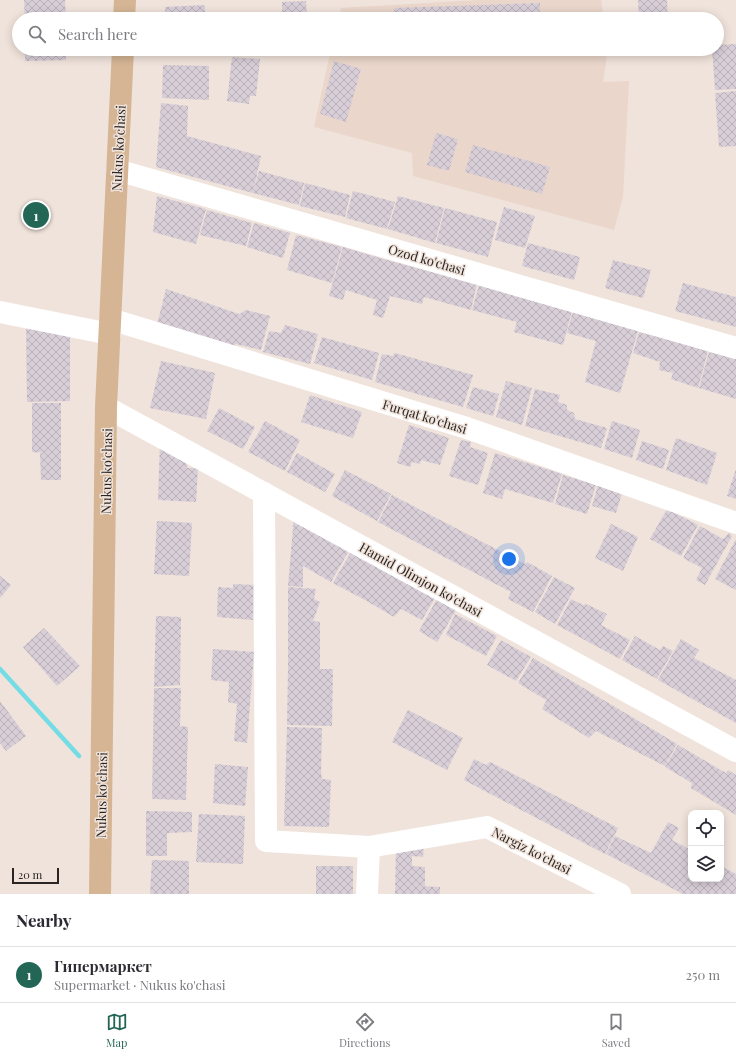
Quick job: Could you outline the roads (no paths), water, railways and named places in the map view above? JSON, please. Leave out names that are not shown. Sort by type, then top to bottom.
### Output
[{"type":"main road","points":[[124,12],[125,0]]},
{"type":"main road","name":"Nukus ko'chasi","points":[[100,894],[106,407],[123,56]]},
{"type":"street","name":"Ozod ko'chasi","points":[[117,170],[736,348]]},
{"type":"street","name":"Furqat ko'chasi","points":[[0,312],[110,327],[467,428],[736,523]]},
{"type":"street","name":"Hamid Olimjon ko'chasi","points":[[106,407],[736,752]]},
{"type":"street","name":"Nargiz ko'chasi","points":[[264,493],[266,841],[369,847],[487,827],[620,894]]},
{"type":"street","points":[[366,894],[369,847]]},
{"type":"waterway","points":[[0,669],[79,756]]},
{"type":"place","name":"Гипермаркет","points":[[36,215]]}]
